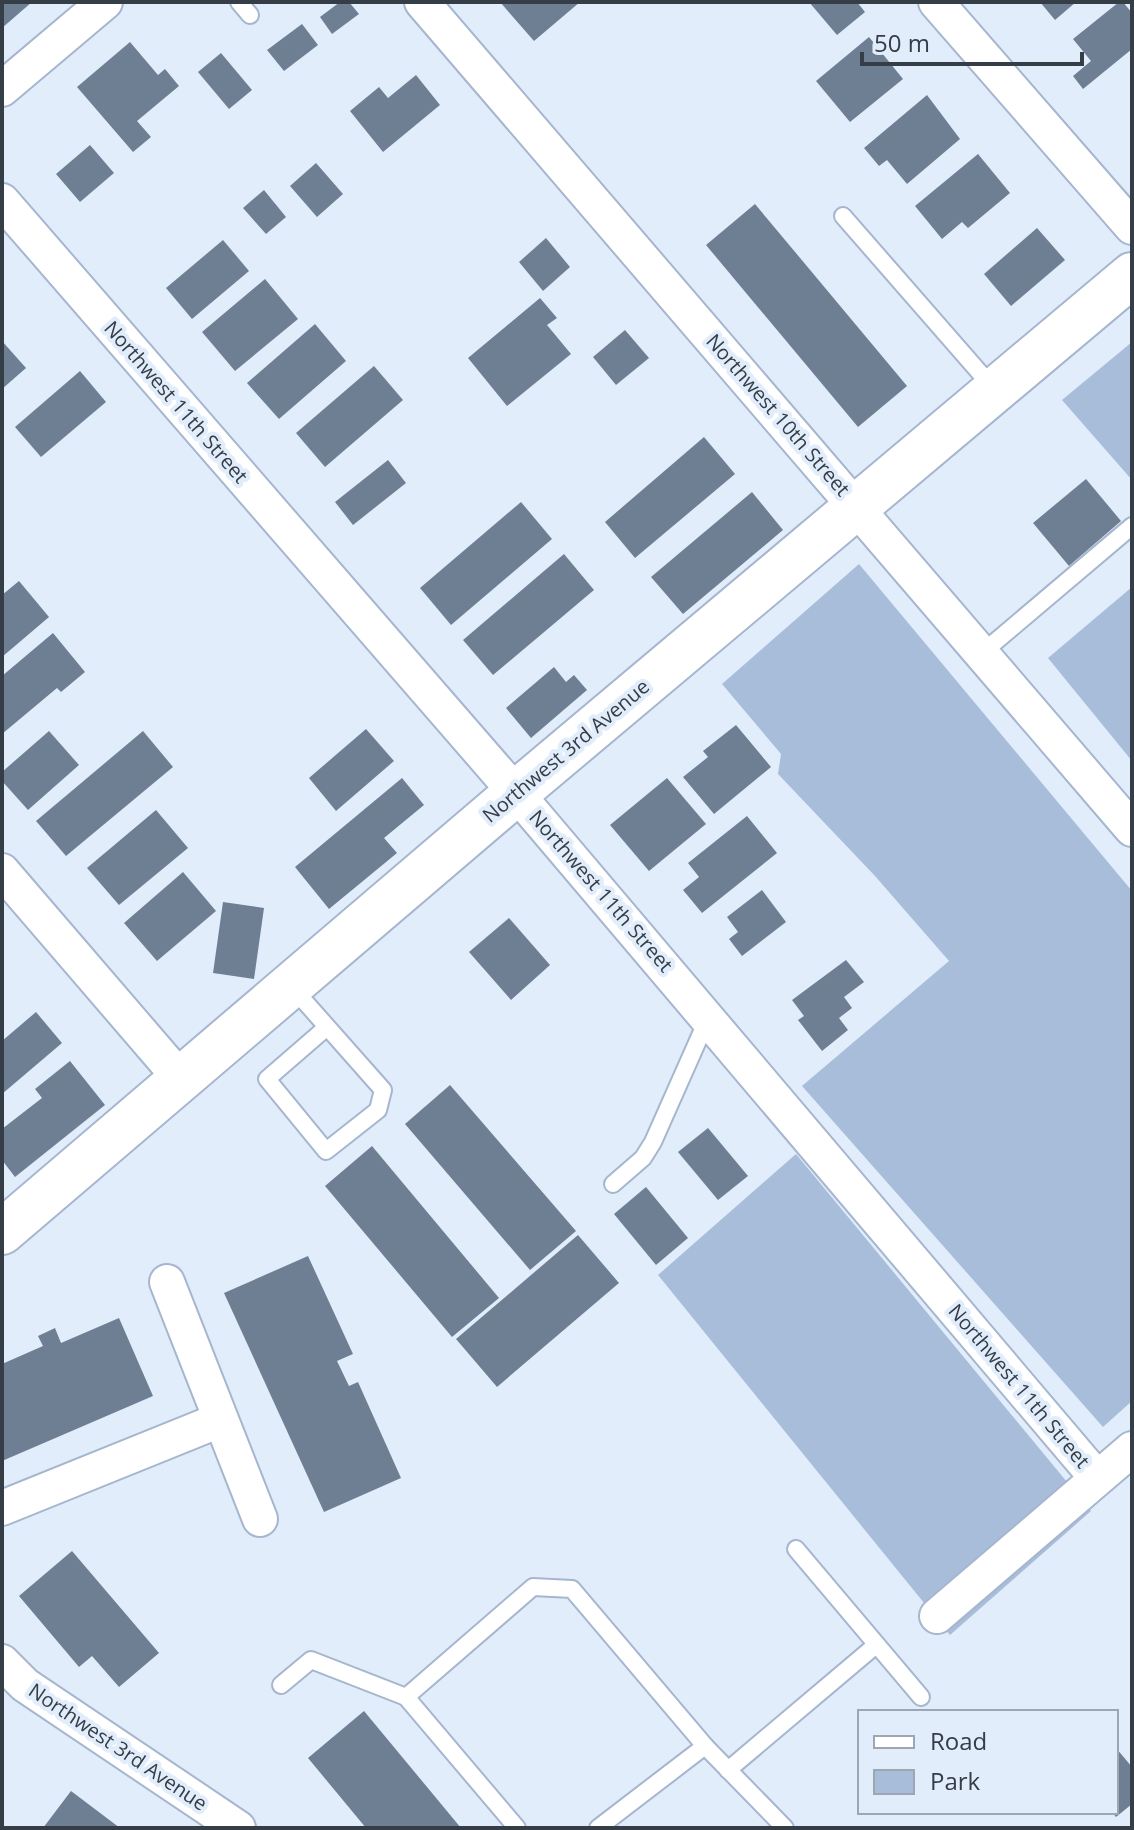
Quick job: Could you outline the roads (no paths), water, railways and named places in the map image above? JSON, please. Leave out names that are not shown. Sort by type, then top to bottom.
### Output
[{"type":"street","points":[[2,89],[105,2]]},
{"type":"street","name":"Northwest 10th Street","points":[[422,2],[1132,829]]},
{"type":"street","points":[[936,2],[1132,227]]},
{"type":"street","name":"Northwest 11th Street","points":[[2,201],[516,793],[1097,1478]]},
{"type":"street","name":"Northwest 3rd Avenue","points":[[2,1232],[516,793],[1132,275]]},
{"type":"street","points":[[2,871],[180,1078]]},
{"type":"street","points":[[167,1282],[260,1519]]},
{"type":"street","points":[[2,1508],[220,1420]]},
{"type":"street","points":[[937,1616],[1132,1449]]},
{"type":"street","name":"Northwest 3rd Avenue","points":[[2,1662],[25,1685],[238,1828]]},
{"type":"lane","points":[[843,216],[995,390]]},
{"type":"lane","points":[[982,653],[1132,526]]},
{"type":"lane","points":[[290,985],[383,1090],[378,1110],[326,1151],[267,1079],[327,1027]]},
{"type":"lane","points":[[613,1184],[643,1158],[653,1142],[708,1017]]},
{"type":"lane","points":[[796,1549],[921,1697]]},
{"type":"lane","points":[[406,1697],[533,1587],[572,1589],[705,1746],[785,1828]]},
{"type":"lane","points":[[728,1770],[876,1645]]},
{"type":"lane","points":[[281,1685],[311,1660],[406,1697],[517,1828]]},
{"type":"lane","points":[[598,1828],[705,1746]]}]
